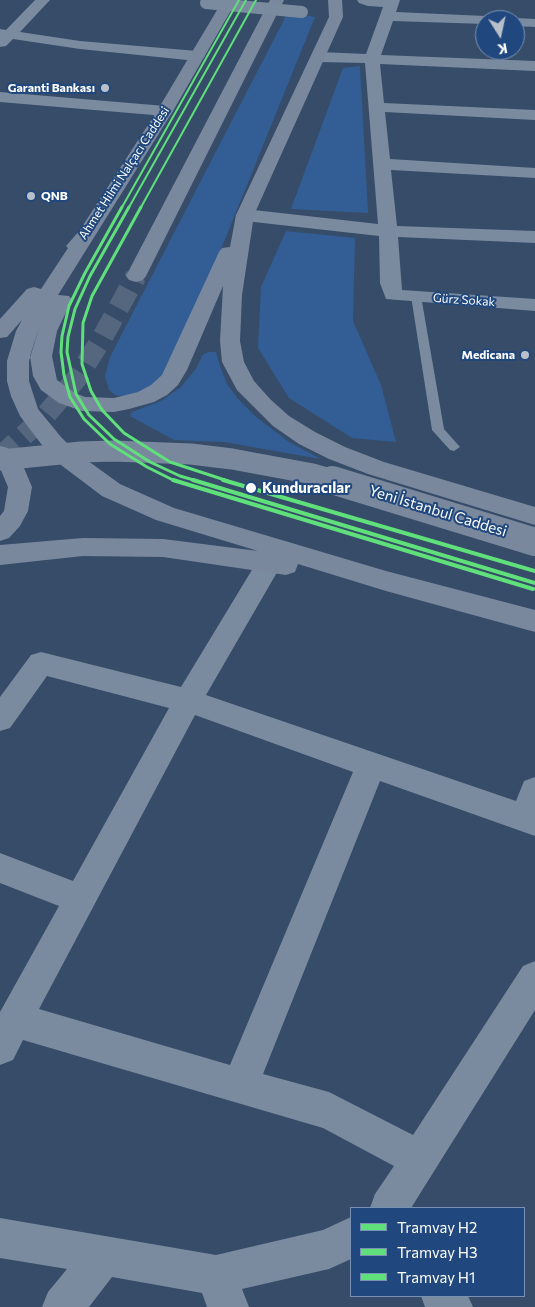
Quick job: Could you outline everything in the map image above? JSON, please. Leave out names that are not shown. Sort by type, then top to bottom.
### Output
[{"type":"main road","name":"Ahmet Hilmi Nalçacı Caddesi","points":[[0,332],[87,233],[165,110],[230,0]]},
{"type":"main road","points":[[136,276],[277,0]]},
{"type":"main road","points":[[87,233],[72,278],[47,331],[41,356],[41,367],[49,385],[67,398],[82,404],[114,405],[146,397],[160,390],[170,380],[176,370],[245,215],[319,57],[336,17],[335,0]]},
{"type":"main road","points":[[245,215],[232,295],[230,341],[233,362],[245,385],[262,404],[281,421],[307,438],[337,453],[376,468],[535,516]]},
{"type":"main road","points":[[87,233],[33,318],[23,338],[18,361],[18,381],[28,411],[53,443],[89,476],[136,503],[165,514],[386,581],[535,621]]},
{"type":"main road","name":"Yeni İstanbul Caddesi","points":[[0,460],[81,452],[157,452],[207,456],[273,465],[357,486],[535,542]]},
{"type":"main road","points":[[0,454],[13,467],[20,487],[16,511],[0,532]]},
{"type":"main road","points":[[0,555],[83,547],[164,548],[270,562],[386,581]]},
{"type":"street","points":[[4,37],[43,0]]},
{"type":"street","points":[[364,0],[475,19]]},
{"type":"street","points":[[206,3],[302,12]]},
{"type":"street","points":[[388,231],[372,58],[391,6]]},
{"type":"street","points":[[4,37],[197,56]]},
{"type":"street","points":[[319,57],[535,66]]},
{"type":"street","points":[[0,97],[165,110]]},
{"type":"street","points":[[377,107],[535,115]]},
{"type":"street","points":[[381,164],[535,173]]},
{"type":"street","points":[[245,215],[388,231],[535,237]]},
{"type":"street","name":"Gürz Sokak","points":[[388,231],[390,284],[393,295],[535,305]]},
{"type":"street","points":[[270,562],[188,701],[7,1034],[240,1086],[329,1111],[420,1159]]},
{"type":"street","points":[[0,719],[41,662],[188,701],[530,820],[535,791]]},
{"type":"street","points":[[240,1086],[371,765]]},
{"type":"street","points":[[0,868],[80,899]]},
{"type":"street","points":[[390,1207],[535,978]]},
{"type":"street","points":[[0,1238],[103,1256],[222,1291],[329,1249],[350,1238]]},
{"type":"street","points":[[63,1307],[103,1256]]},
{"type":"street","points":[[442,1297],[452,1307]]},
{"type":"lane","points":[[416,296],[438,430],[454,447]]},
{"type":"shaded area","points":[[288,12],[315,17],[217,259],[163,377],[150,388],[124,397],[115,395],[109,390],[105,377],[110,357]]},
{"type":"shaded area","points":[[360,66],[368,213],[291,209],[343,68]]},
{"type":"shaded area","points":[[286,231],[355,238],[353,321],[381,385],[396,442],[352,438],[289,398],[258,348],[261,287]]},
{"type":"shaded area","points":[[208,352],[216,352],[227,384],[238,399],[255,416],[289,442],[321,459],[224,442],[174,440],[130,416],[132,412],[161,401],[181,387],[195,370],[203,355]]},
{"type":"tunnel","points":[[0,457],[45,416],[77,378],[101,340],[136,276]]},
{"type":"tram line","name":"H3","points":[[239,0],[85,273],[69,306],[62,336],[61,352],[64,375],[70,397],[84,419],[110,444],[147,467],[177,482],[533,589]]},
{"type":"tram line","name":"H2","points":[[246,0],[90,276],[75,309],[68,337],[67,352],[76,394],[89,415],[114,439],[150,462],[180,476],[535,583]]},
{"type":"tram line","name":"H1","points":[[256,0],[92,296],[83,323],[81,350],[82,364],[91,391],[102,410],[124,433],[170,462],[203,474],[535,571]]},
{"type":"place","name":"Garanti Bankası","points":[[105,88]]},
{"type":"place","name":"QNB","points":[[31,196]]},
{"type":"place","name":"Medicana","points":[[525,355]]},
{"type":"place","name":"Kunduracılar","points":[[251,488]]}]
